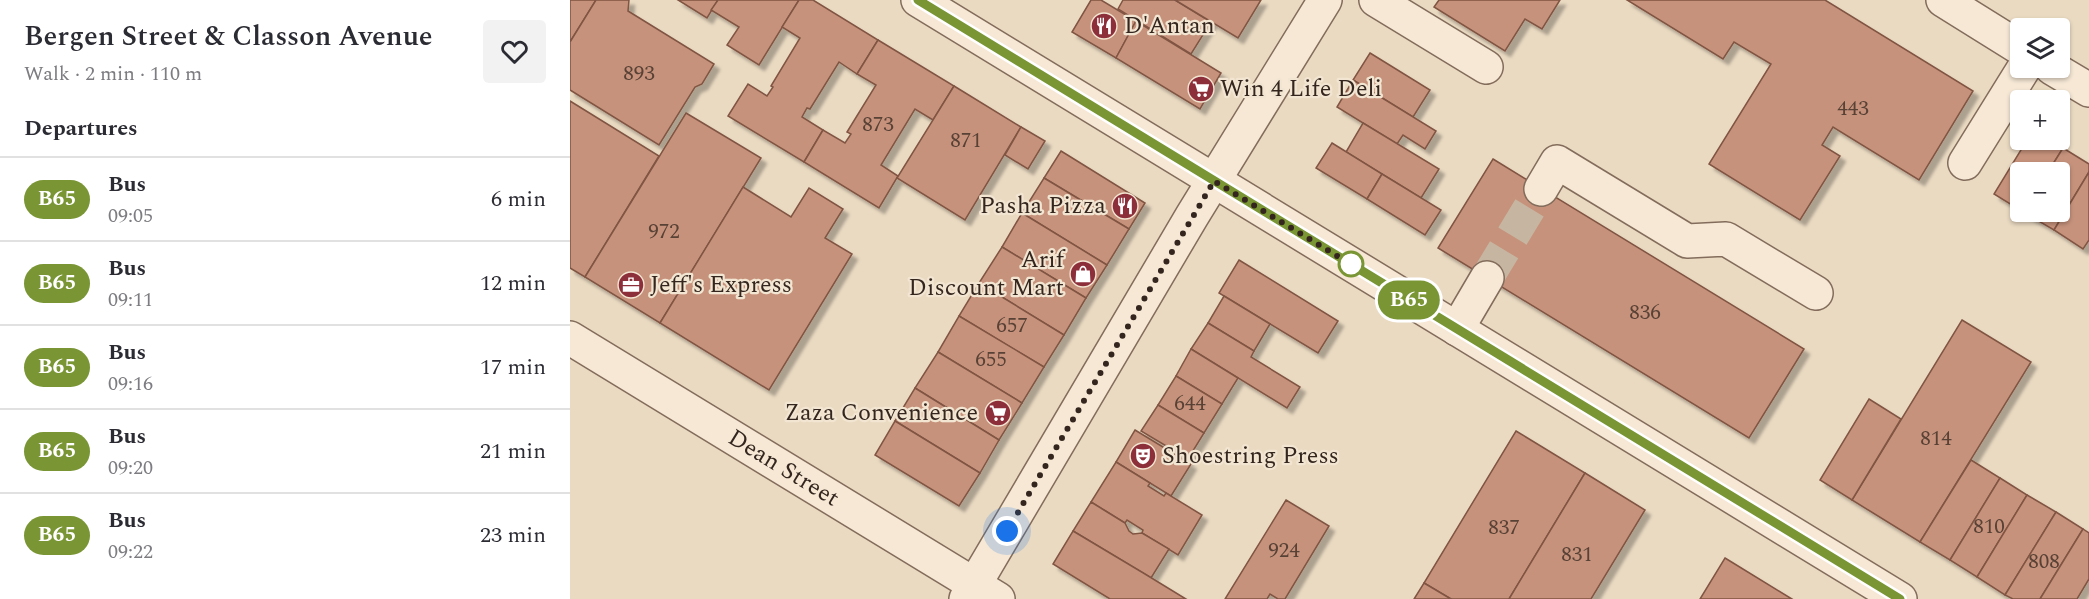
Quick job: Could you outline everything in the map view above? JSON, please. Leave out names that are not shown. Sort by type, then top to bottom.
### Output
[{"type":"street","points":[[918,0],[1900,599]]},
{"type":"street","points":[[980,594],[1214,181],[1325,0]]},
{"type":"street","points":[[1376,0],[1486,67]]},
{"type":"street","points":[[1943,0],[2010,42]]},
{"type":"street","points":[[1965,163],[2018,78]]},
{"type":"street","points":[[2069,78],[2089,90]]},
{"type":"street","points":[[1541,189],[1557,162],[1687,242],[1726,239],[1816,293]]},
{"type":"street","points":[[1457,329],[1487,278]]},
{"type":"street","name":"Dean Street","points":[[570,338],[980,594]]},
{"type":"building","points":[[570,0],[596,0],[570,42]]},
{"type":"building","points":[[596,0],[629,0],[628,11],[714,64],[702,84],[695,87],[659,145],[570,90],[570,42]]},
{"type":"building","points":[[678,0],[718,0],[707,18]]},
{"type":"building","points":[[718,0],[799,0],[759,65],[727,45],[739,27],[711,10]]},
{"type":"building","points":[[799,0],[813,0],[878,40],[857,74],[839,62],[810,109],[807,108],[802,117],[823,130],[804,162],[728,116],[748,84],[767,96],[773,87],[771,86],[800,38],[782,27]]},
{"type":"building","name":"D'Antan","points":[[1091,0],[1101,0],[1136,21],[1116,58],[1072,32]]},
{"type":"building","points":[[1123,0],[1175,0],[1211,22],[1191,54],[1118,9]]},
{"type":"building","points":[[1175,0],[1261,0],[1238,38]]},
{"type":"building","points":[[1439,0],[1560,0],[1542,29],[1525,19],[1505,51],[1434,7]]},
{"type":"building","points":[[1627,0],[1825,0],[1973,91],[1919,180],[1833,127],[1822,145],[1840,156],[1800,220],[1709,164],[1771,64],[1734,42],[1723,59]]},
{"type":"building","points":[[1136,21],[1221,73],[1200,109],[1116,58]]},
{"type":"building","points":[[878,40],[954,86],[933,120],[915,109],[881,165],[898,176],[879,208],[804,162],[823,130],[845,143],[851,134],[847,132],[876,85],[857,74]]},
{"type":"building","points":[[1370,53],[1430,90],[1413,117],[1353,80]]},
{"type":"building","points":[[1353,80],[1436,131],[1425,149],[1403,135],[1397,144],[1337,107]]},
{"type":"building","points":[[954,86],[1021,127],[965,220],[897,178]]},
{"type":"building","points":[[570,101],[659,156],[585,277],[570,268]]},
{"type":"building","points":[[686,113],[761,158],[660,323],[585,277]]},
{"type":"building","points":[[1363,123],[1439,169],[1421,198],[1346,152]]},
{"type":"building","points":[[1021,127],[1045,141],[1028,169],[1005,155]]},
{"type":"building","points":[[1332,143],[1382,174],[1367,199],[1316,168]]},
{"type":"building","points":[[2021,150],[2062,150],[2054,162],[2014,162]]},
{"type":"building","points":[[2062,150],[2066,150],[2089,164],[2089,172],[2070,203],[2070,162],[2054,162]]},
{"type":"building","points":[[1061,151],[1145,203],[1129,229],[1044,178]]},
{"type":"building","points":[[1493,159],[1804,349],[1749,438],[1438,248]]},
{"type":"building","points":[[2010,168],[2010,204],[1994,194]]},
{"type":"building","points":[[2089,172],[2089,240],[2083,249],[2054,230],[2059,222],[2070,222],[2070,203]]},
{"type":"building","points":[[1382,174],[1441,210],[1425,235],[1367,199]]},
{"type":"building","points":[[1044,178],[1129,229],[1107,265],[1022,213]]},
{"type":"building","points":[[743,187],[791,217],[809,188],[843,209],[825,238],[852,254],[769,390],[660,323]]},
{"type":"building","points":[[1022,213],[1107,265],[1086,298],[1002,247]]},
{"type":"building","points":[[2040,222],[2059,222],[2054,230]]},
{"type":"building","points":[[1002,247],[1086,298],[1064,335],[979,283]]},
{"type":"building","points":[[1239,260],[1338,321],[1318,353],[1219,293]]},
{"type":"building","points":[[979,283],[1064,335],[1044,367],[959,316]]},
{"type":"building","points":[[1224,296],[1270,324],[1254,351],[1208,323]]},
{"type":"building","points":[[959,316],[1044,367],[1022,403],[938,352]]},
{"type":"building","points":[[1962,320],[2031,362],[1920,542],[1852,500]]},
{"type":"building","points":[[1208,323],[1254,351],[1251,357],[1300,387],[1287,408],[1191,349]]},
{"type":"building","points":[[1191,349],[1238,378],[1222,404],[1176,376]]},
{"type":"building","points":[[938,352],[1022,403],[999,440],[915,388]]},
{"type":"building","points":[[1176,376],[1222,404],[1204,433],[1158,405]]},
{"type":"building","points":[[915,388],[999,440],[980,473],[895,421]]},
{"type":"building","points":[[1869,399],[1901,419],[1852,500],[1820,480]]},
{"type":"building","points":[[1158,405],[1204,433],[1188,459],[1141,431]]},
{"type":"building","points":[[895,421],[980,473],[959,506],[875,455]]},
{"type":"building","points":[[1135,430],[1191,464],[1171,496],[1116,462]]},
{"type":"building","points":[[1516,431],[1585,473],[1509,599],[1451,599],[1424,583]]},
{"type":"building","points":[[1971,460],[2000,478],[1950,560],[1920,542]]},
{"type":"building","points":[[1116,462],[1150,483],[1148,486],[1164,496],[1166,493],[1202,515],[1178,555],[1142,533],[1143,530],[1127,520],[1125,523],[1091,502]]},
{"type":"building","points":[[1585,473],[1645,510],[1591,599],[1509,599]]},
{"type":"building","points":[[2000,478],[2027,495],[1977,577],[1950,560]]},
{"type":"building","points":[[2027,495],[2056,512],[2005,595],[1977,577]]},
{"type":"building","points":[[1286,500],[1329,526],[1285,599],[1278,599],[1270,594],[1267,599],[1225,599]]},
{"type":"building","points":[[1091,502],[1125,523],[1133,534],[1142,533],[1169,549],[1151,578],[1073,531]]},
{"type":"building","points":[[2056,512],[2083,529],[2040,599],[2013,599],[2005,595]]},
{"type":"building","points":[[2083,529],[2089,533],[2089,579],[2077,599],[2040,599]]},
{"type":"building","points":[[1073,531],[1186,599],[1110,599],[1053,564]]},
{"type":"building","points":[[1725,558],[1792,599],[1700,599]]},
{"type":"building","points":[[1424,583],[1451,599],[1414,599]]},
{"type":"tunnel","points":[[1487,278],[1541,189]]},
{"type":"bus line","name":"B65","points":[[918,0],[1900,599]]},
{"type":"place","name":"D'Antan","points":[[1104,26]]},
{"type":"place","name":"Win 4 Life Deli","points":[[1201,89]]},
{"type":"place","name":"Pasha Pizza","points":[[1125,206]]},
{"type":"place","name":"Arif Discount Mart","points":[[1083,274]]},
{"type":"place","name":"Jeff's Express","points":[[631,285]]},
{"type":"place","name":"Zaza Convenience","points":[[998,413]]},
{"type":"place","name":"Shoestring Press","points":[[1143,456]]},
{"type":"route","points":[[1007,531],[1214,181],[1357,268],[1351,264]]}]
